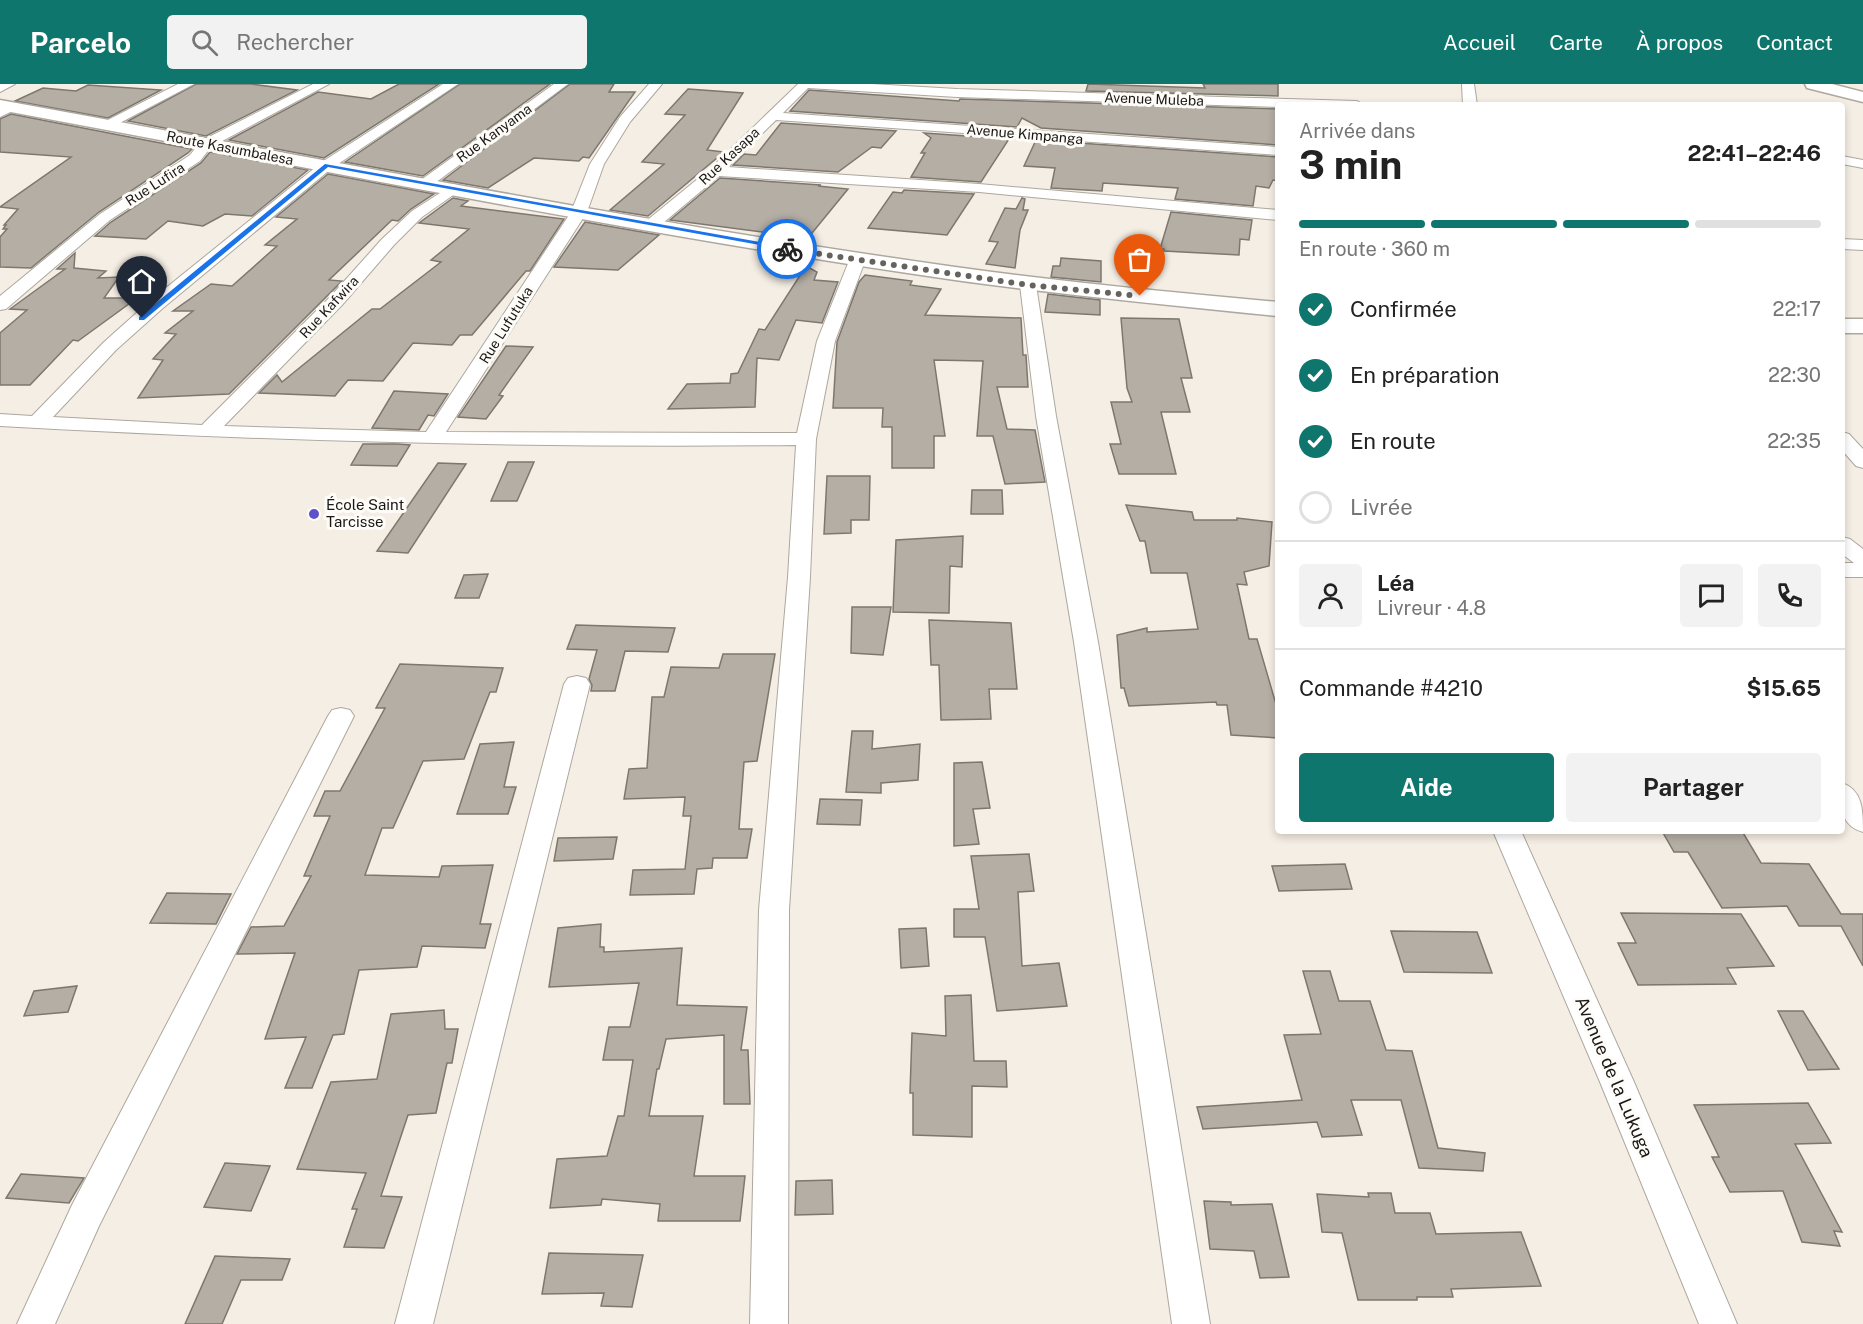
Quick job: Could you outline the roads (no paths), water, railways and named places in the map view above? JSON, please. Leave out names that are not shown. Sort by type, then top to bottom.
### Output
[{"type":"main road","points":[[1813,84],[1863,97]]},
{"type":"main road","name":"Route Kasumbalesa","points":[[5,108],[107,124],[206,144],[857,261],[1028,285],[1275,311]]},
{"type":"main road","points":[[1845,326],[1863,326]]},
{"type":"street","points":[[0,88],[9,84]]},
{"type":"street","points":[[107,124],[188,84]]},
{"type":"street","name":"Rue Lufira","points":[[0,305],[105,217],[195,158],[206,144],[323,84]]},
{"type":"street","points":[[37,422],[111,346],[149,311],[327,165],[452,84]]},
{"type":"street","name":"Rue Kanyama","points":[[426,183],[562,84]]},
{"type":"street","name":"Rue Lufutuka","points":[[432,438],[579,212],[597,164],[625,120],[656,84]]},
{"type":"street","name":"Avenue Muleba","points":[[806,84],[957,93],[1275,103]]},
{"type":"street","name":"Rue Kasapa","points":[[651,225],[716,171],[806,84]]},
{"type":"street","points":[[1468,84],[1470,102]]},
{"type":"street","name":"Avenue Kimpanga","points":[[771,116],[1275,151]]},
{"type":"street","points":[[1845,161],[1863,164]]},
{"type":"street","points":[[716,171],[991,189],[1275,215]]},
{"type":"street","name":"Rue Kafwira","points":[[208,430],[322,316],[417,214],[454,188]]},
{"type":"street","points":[[1845,244],[1863,245]]},
{"type":"street","points":[[769,1324],[774,910],[800,577],[806,439],[826,341],[857,261]]},
{"type":"street","points":[[1028,285],[1046,416],[1086,642],[1191,1324]]},
{"type":"street","points":[[0,420],[432,438],[611,441],[806,439]]},
{"type":"street","points":[[1845,441],[1863,462]]},
{"type":"street","points":[[1845,546],[1863,559]]},
{"type":"street","points":[[1845,570],[1863,570]]},
{"type":"street","points":[[414,1324],[577,684]]},
{"type":"street","points":[[36,1324],[85,1217],[341,716]]},
{"type":"street","points":[[1845,796],[1863,822]]},
{"type":"street","name":"Avenue de la Lukuga","points":[[1508,834],[1617,1082],[1718,1324]]},
{"type":"place","name":"École Saint Tarcisse","points":[[314,514]]}]
